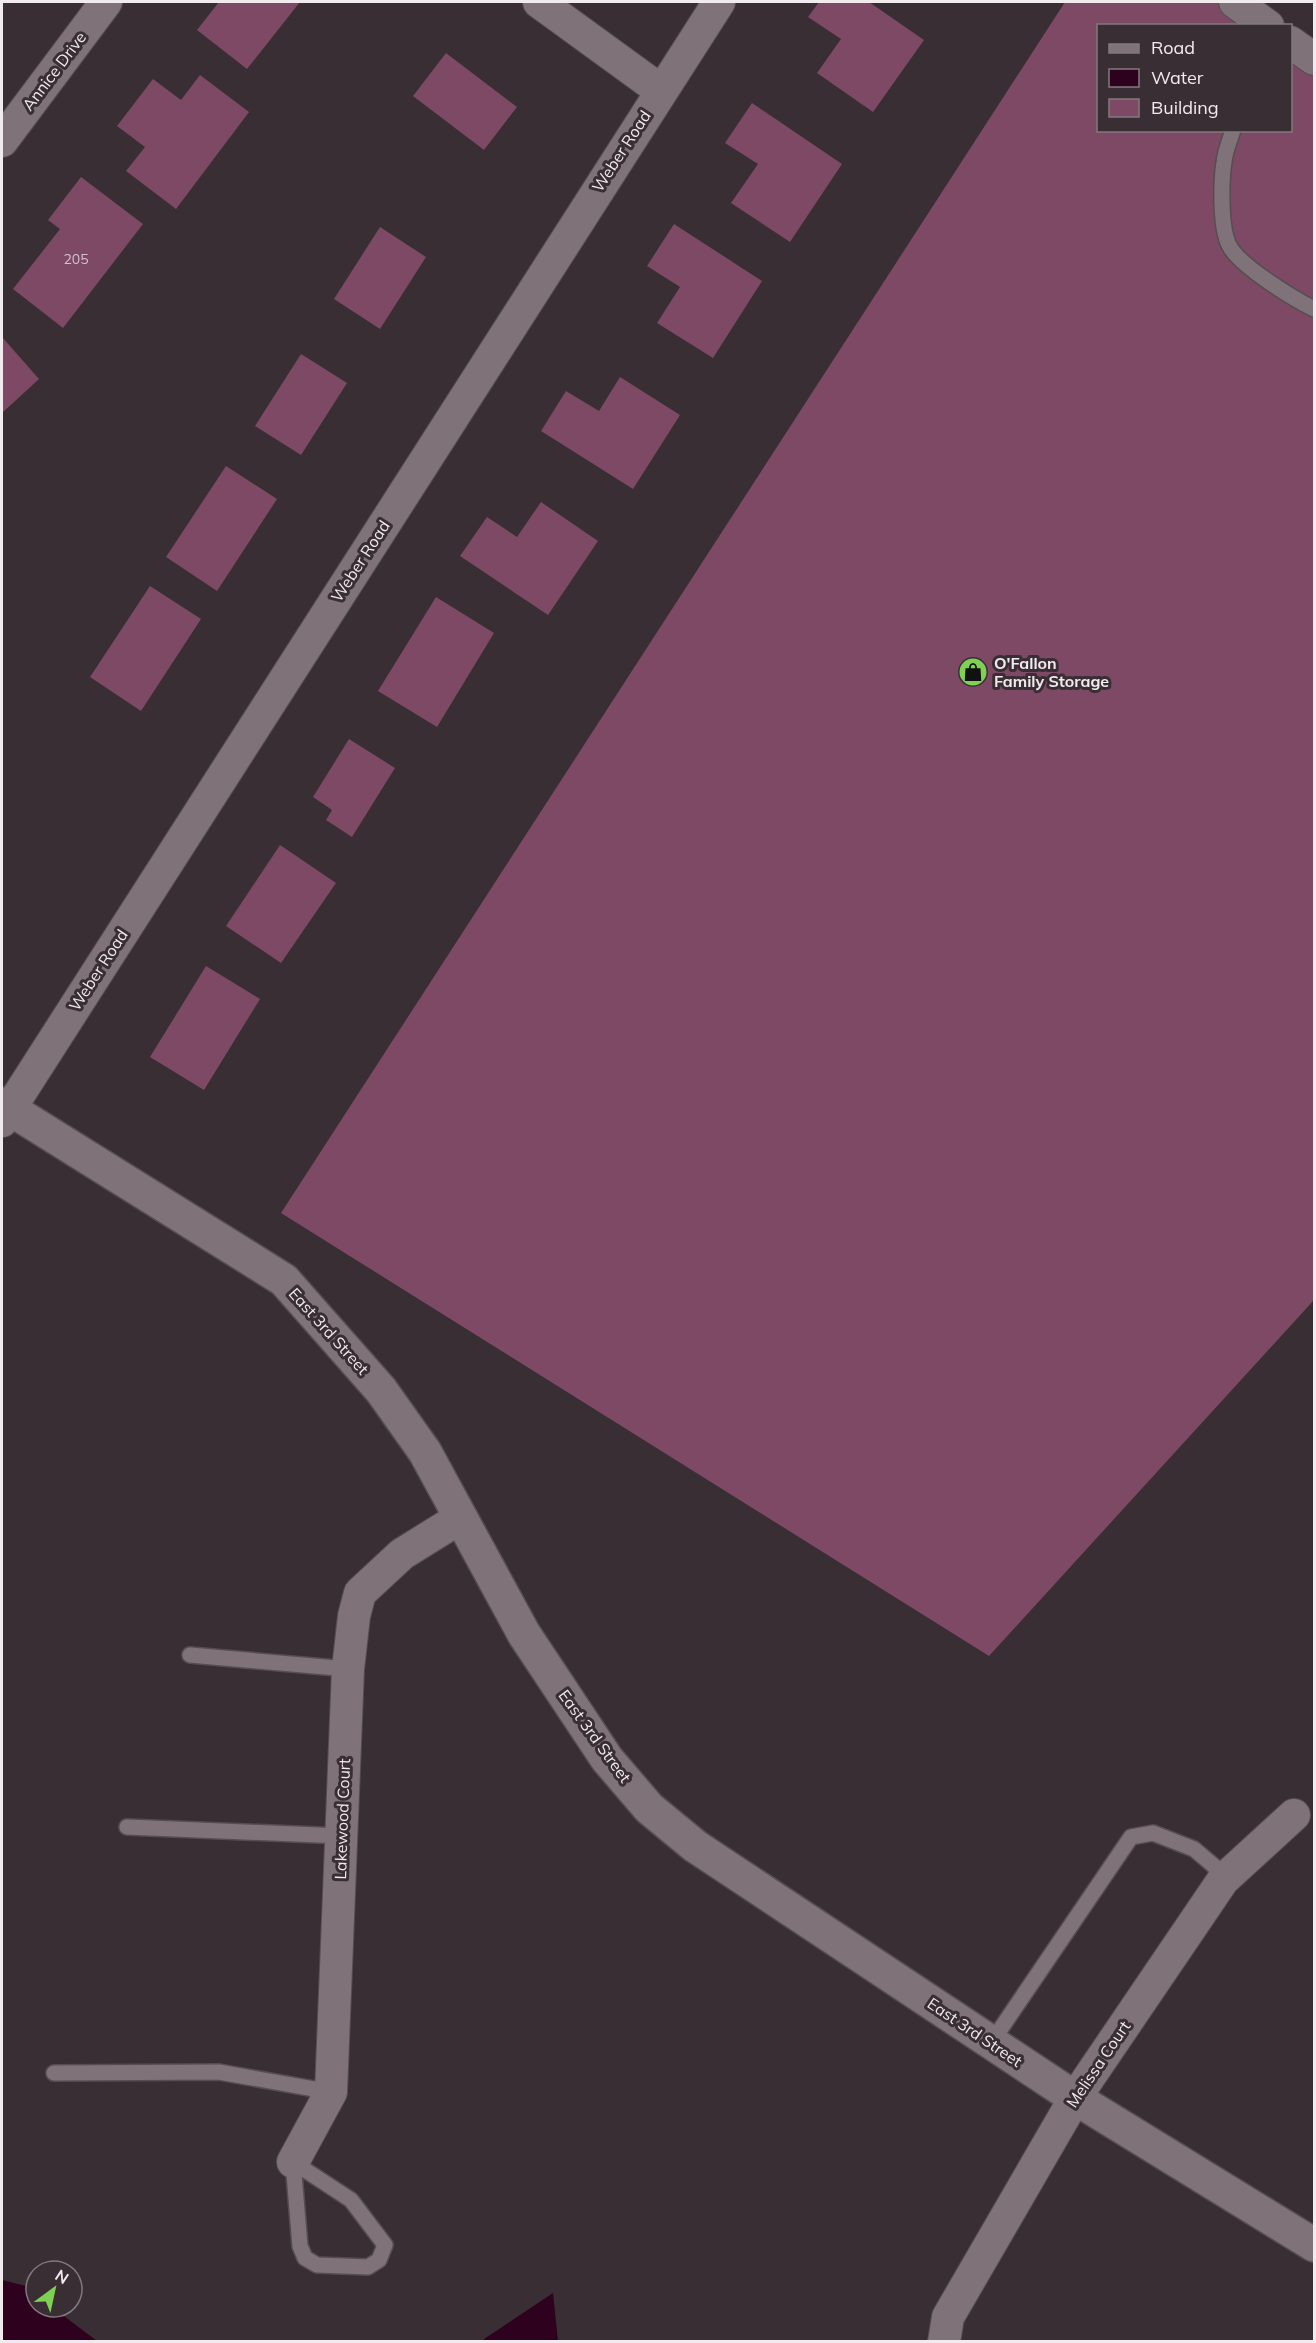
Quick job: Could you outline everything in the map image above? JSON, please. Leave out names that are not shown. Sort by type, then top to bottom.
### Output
[{"type":"street","name":"Annice Drive","points":[[2,141],[106,2]]},
{"type":"street","points":[[539,2],[660,90]]},
{"type":"street","name":"Weber Road","points":[[4,1111],[660,90],[719,2]]},
{"type":"street","points":[[1292,43],[1314,59]]},
{"type":"street","name":"East 3rd Street","points":[[4,1111],[284,1280],[381,1390],[425,1452],[524,1634],[607,1759],[649,1808],[695,1846],[1075,2098],[1314,2244]]},
{"type":"street","name":"Lakewood Court","points":[[293,2162],[331,2092],[348,1669],[354,1616],[360,1593],[402,1554],[460,1518]]},
{"type":"street","name":"Melissa Court","points":[[944,2342],[948,2317],[1075,2098],[1227,1876],[1294,1815]]},
{"type":"lane","points":[[1232,132],[1224,160],[1223,223],[1229,246],[1246,264],[1298,301],[1314,309]]},
{"type":"lane","points":[[190,1655],[348,1669]]},
{"type":"lane","points":[[127,1827],[341,1836]]},
{"type":"lane","points":[[992,2043],[1131,1837],[1153,1833],[1194,1849],[1227,1876]]},
{"type":"lane","points":[[54,2073],[219,2072],[331,2092]]},
{"type":"lane","points":[[293,2162],[351,2200],[385,2245],[379,2260],[368,2267],[317,2265],[305,2258],[300,2246],[293,2162]]},
{"type":"water","points":[[2,2280],[24,2286],[24,2319],[68,2319],[97,2341],[2,2341]]},
{"type":"water","points":[[553,2293],[558,2341],[484,2341],[484,2339]]},
{"type":"building","points":[[219,2],[300,2],[247,69],[197,30]]},
{"type":"building","points":[[819,2],[869,2],[924,40],[873,112],[817,73],[841,39],[808,17]]},
{"type":"building","name":"O'Fallon Family Storage","points":[[1065,2],[1227,2],[1260,24],[1097,24],[1097,132],[1292,132],[1292,45],[1314,60],[1314,1300],[989,1656],[281,1213]]},
{"type":"building","points":[[446,53],[517,107],[484,150],[413,96]]},
{"type":"building","points":[[200,75],[249,112],[176,209],[126,171],[145,147],[117,126],[153,79],[181,100]]},
{"type":"building","points":[[752,103],[842,164],[790,242],[731,203],[758,164],[725,143]]},
{"type":"building","points":[[81,177],[143,224],[63,328],[13,289],[60,229],[48,220]]},
{"type":"building","points":[[674,224],[762,281],[713,358],[657,323],[680,287],[647,266]]},
{"type":"building","points":[[380,227],[426,257],[380,329],[334,299]]},
{"type":"building","points":[[2,337],[39,379],[2,413]]},
{"type":"building","points":[[301,354],[347,383],[301,455],[255,426]]},
{"type":"building","points":[[620,377],[680,415],[633,489],[541,431],[566,391],[599,411]]},
{"type":"building","points":[[226,466],[277,499],[217,591],[166,557]]},
{"type":"building","points":[[541,502],[598,541],[548,615],[460,556],[487,517],[517,537]]},
{"type":"building","points":[[150,586],[201,619],[141,711],[90,677]]},
{"type":"building","points":[[436,597],[494,633],[437,727],[378,691]]},
{"type":"building","points":[[349,739],[395,768],[352,837],[326,820],[332,810],[313,797]]},
{"type":"building","points":[[280,845],[336,883],[281,963],[226,926]]},
{"type":"building","points":[[206,966],[260,999],[204,1090],[150,1057]]},
{"type":"place","name":"O'Fallon Family Storage","points":[[973,672]]}]
